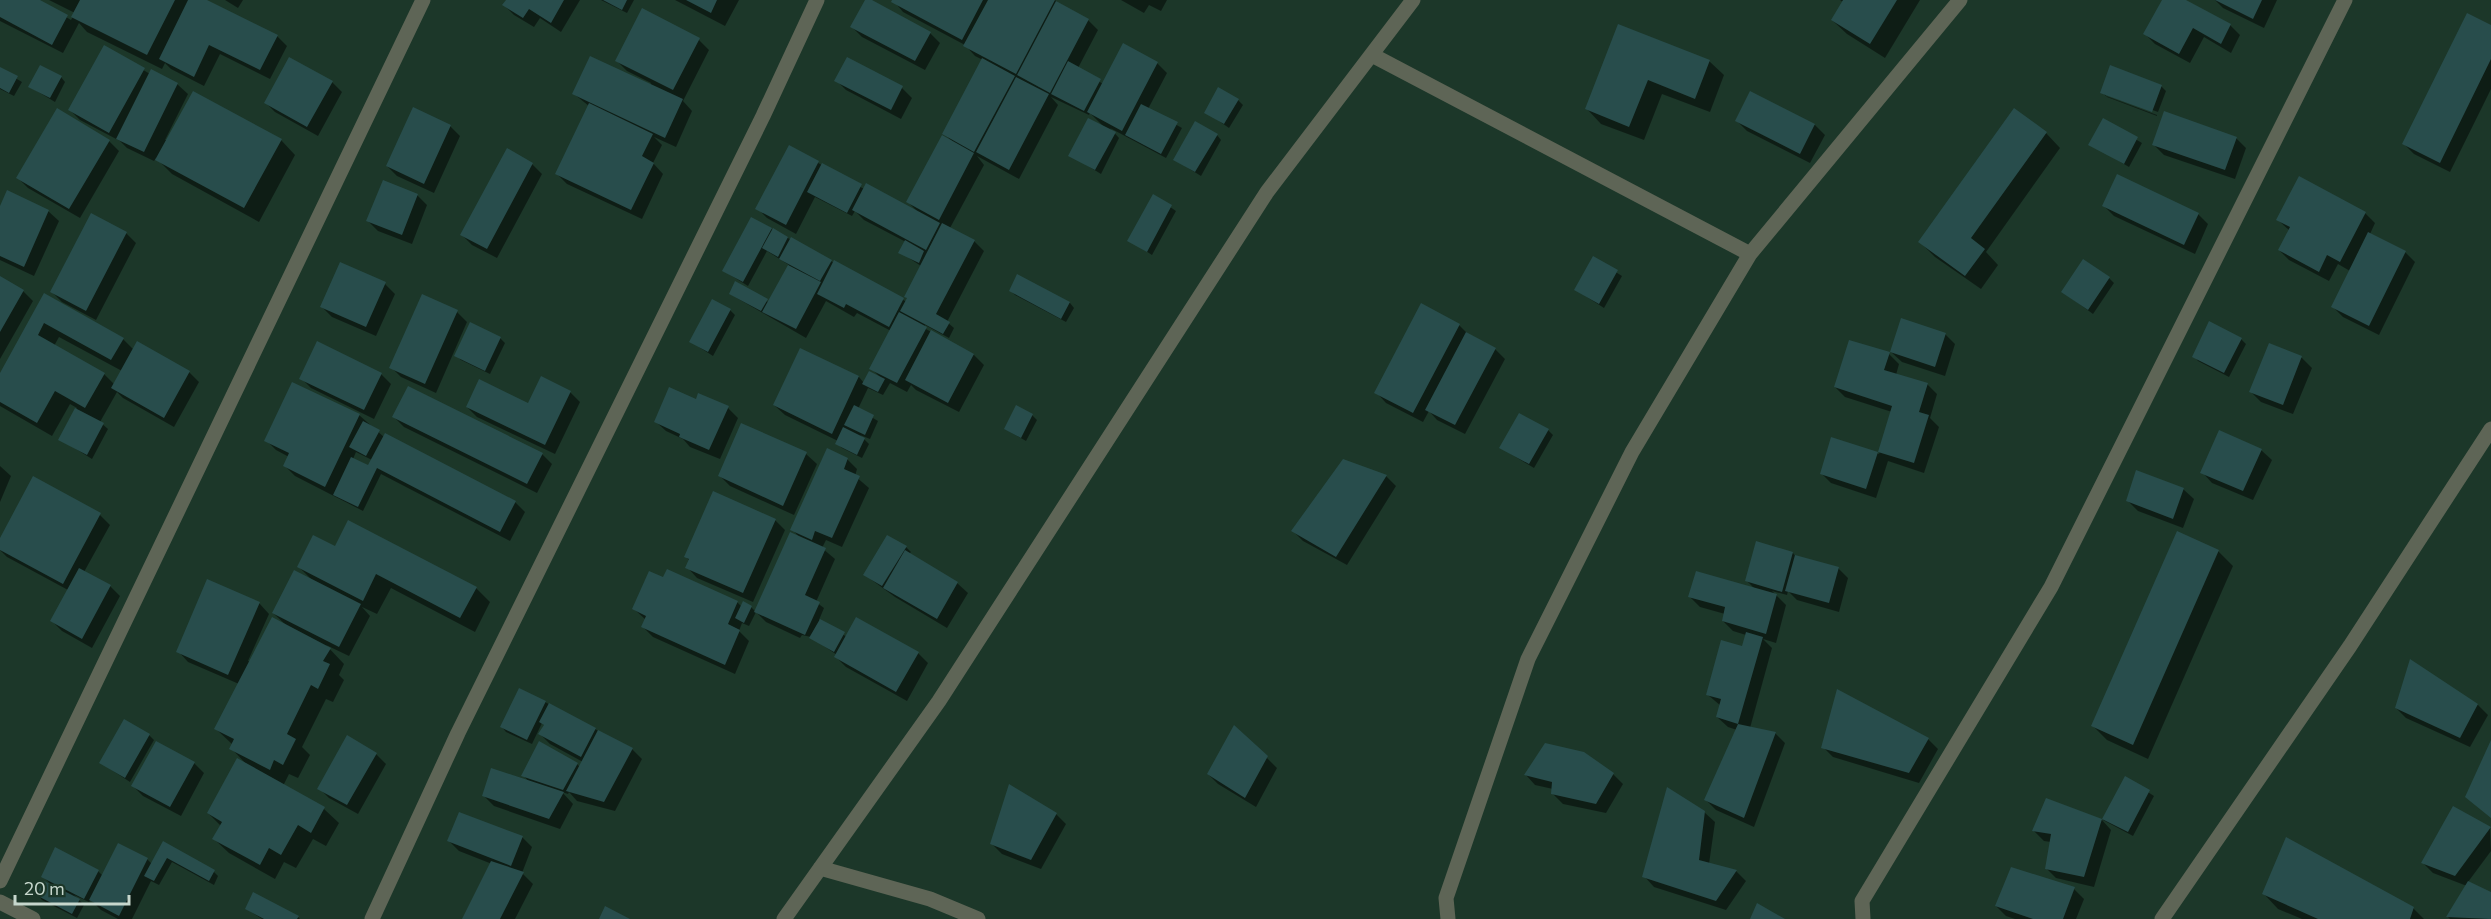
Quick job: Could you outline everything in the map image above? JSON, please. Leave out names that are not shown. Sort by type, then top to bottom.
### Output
[{"type":"street","points":[[0,881],[423,0]]},
{"type":"street","points":[[372,919],[458,733],[763,116],[817,0]]},
{"type":"street","points":[[784,919],[939,701],[1267,192],[1413,0]]},
{"type":"street","points":[[1448,919],[1446,898],[1528,659],[1632,452],[1750,254],[1960,0]]},
{"type":"street","points":[[1863,919],[1862,901],[2051,587],[2345,0]]},
{"type":"street","points":[[1372,54],[1750,254]]},
{"type":"street","points":[[2162,919],[2350,646],[2491,429]]},
{"type":"street","points":[[820,868],[930,899],[978,919]]},
{"type":"street","points":[[0,903],[33,919]]},
{"type":"building","points":[[0,0],[40,0],[68,15],[52,45],[0,17]]},
{"type":"building","points":[[80,0],[175,0],[147,55],[71,17]]},
{"type":"building","points":[[188,0],[207,0],[278,35],[260,70],[209,45],[194,77],[159,59]]},
{"type":"building","points":[[506,0],[564,0],[551,23],[529,9],[523,18],[502,5]]},
{"type":"building","points":[[603,0],[627,0],[622,10]]},
{"type":"building","points":[[686,0],[717,0],[711,13]]},
{"type":"building","points":[[865,0],[872,0],[931,32],[915,61],[850,27]]},
{"type":"building","points":[[892,0],[983,0],[962,40],[891,2]]},
{"type":"building","points":[[988,0],[1055,0],[1016,74],[963,46]]},
{"type":"building","points":[[1843,0],[1897,0],[1870,44],[1831,20]]},
{"type":"building","points":[[2162,0],[2186,0],[2231,24],[2221,44],[2193,28],[2179,54],[2143,34]]},
{"type":"building","points":[[2215,0],[2262,0],[2253,19]]},
{"type":"building","points":[[1056,1],[1089,19],[1050,93],[1017,75]]},
{"type":"building","points":[[642,8],[700,38],[673,90],[615,61]]},
{"type":"building","points":[[2467,13],[2491,25],[2491,59],[2440,163],[2402,144]]},
{"type":"building","points":[[1618,24],[1710,60],[1695,99],[1648,80],[1629,127],[1585,109]]},
{"type":"building","points":[[1123,43],[1158,62],[1122,131],[1087,112]]},
{"type":"building","points":[[104,45],[145,68],[109,133],[68,110]]},
{"type":"building","points":[[590,56],[683,99],[665,138],[572,94]]},
{"type":"building","points":[[289,57],[333,81],[307,127],[264,103]]},
{"type":"building","points":[[847,57],[903,86],[891,110],[834,81]]},
{"type":"building","points":[[982,58],[1015,76],[974,152],[942,134]]},
{"type":"building","points":[[1068,61],[1101,79],[1084,111],[1051,94]]},
{"type":"building","points":[[40,65],[62,76],[50,98],[28,87]]},
{"type":"building","points":[[2110,65],[2162,85],[2152,112],[2100,93]]},
{"type":"building","points":[[0,67],[18,76],[9,93],[0,88]]},
{"type":"building","points":[[151,69],[178,83],[144,152],[116,139]]},
{"type":"building","points":[[1016,77],[1049,94],[1009,170],[976,152]]},
{"type":"building","points":[[1218,87],[1239,99],[1224,124],[1204,113]]},
{"type":"building","points":[[193,91],[282,139],[244,208],[155,160]]},
{"type":"building","points":[[1750,91],[1815,124],[1800,154],[1735,121]]},
{"type":"building","points":[[589,103],[653,134],[642,156],[654,163],[631,210],[555,174]]},
{"type":"building","points":[[1141,104],[1178,122],[1161,154],[1125,135]]},
{"type":"building","points":[[413,107],[451,125],[424,184],[386,166]]},
{"type":"building","points":[[57,108],[110,140],[69,209],[16,178]]},
{"type":"building","points":[[2014,108],[2047,132],[1971,238],[1985,249],[1965,276],[1918,242]]},
{"type":"building","points":[[2164,111],[2237,137],[2225,170],[2152,145]]},
{"type":"building","points":[[1088,118],[1116,132],[1095,170],[1068,156]]},
{"type":"building","points":[[2103,118],[2138,137],[2124,164],[2088,145]]},
{"type":"building","points":[[1195,121],[1218,134],[1195,172],[1173,160]]},
{"type":"building","points":[[942,135],[974,153],[939,220],[906,202]]},
{"type":"building","points":[[789,145],[819,161],[786,225],[755,209]]},
{"type":"building","points":[[507,148],[533,163],[487,249],[460,235]]},
{"type":"building","points":[[822,163],[862,184],[847,213],[807,192]]},
{"type":"building","points":[[2117,174],[2199,213],[2184,245],[2102,206]]},
{"type":"building","points":[[2299,176],[2366,212],[2340,262],[2327,255],[2319,272],[2278,250],[2290,227],[2276,220]]},
{"type":"building","points":[[383,180],[418,194],[402,235],[366,221]]},
{"type":"building","points":[[866,183],[940,223],[926,250],[852,210]]},
{"type":"building","points":[[7,190],[49,210],[24,267],[0,256],[0,206]]},
{"type":"building","points":[[1153,194],[1172,205],[1147,252],[1127,241]]},
{"type":"building","points":[[91,213],[127,232],[86,311],[50,292]]},
{"type":"building","points":[[751,217],[772,228],[743,282],[722,271]]},
{"type":"building","points":[[942,223],[975,240],[936,314],[950,322],[943,334],[900,311],[907,298],[904,297]]},
{"type":"building","points":[[773,228],[788,237],[778,257],[762,248]]},
{"type":"building","points":[[2368,232],[2406,251],[2369,326],[2331,307]]},
{"type":"building","points":[[791,237],[832,260],[820,281],[779,259]]},
{"type":"building","points":[[905,240],[924,251],[919,263],[898,253]]},
{"type":"building","points":[[1593,256],[1618,270],[1599,304],[1574,290]]},
{"type":"building","points":[[2083,259],[2110,277],[2088,310],[2061,292]]},
{"type":"building","points":[[834,260],[904,298],[889,327],[846,304],[844,308],[817,294]]},
{"type":"building","points":[[340,262],[386,282],[366,327],[320,307]]},
{"type":"building","points":[[788,265],[821,282],[796,329],[762,312]]},
{"type":"building","points":[[1017,274],[1070,302],[1061,319],[1009,291]]},
{"type":"building","points":[[0,276],[24,290],[0,332]]},
{"type":"building","points":[[735,281],[768,299],[761,311],[729,294]]},
{"type":"building","points":[[44,293],[124,338],[111,360],[44,323],[38,335],[105,373],[85,408],[55,391],[37,423],[0,402],[0,373]]},
{"type":"building","points":[[422,294],[458,310],[425,384],[389,368]]},
{"type":"building","points":[[712,299],[731,309],[708,352],[689,342]]},
{"type":"building","points":[[1421,303],[1460,324],[1413,413],[1374,393]]},
{"type":"building","points":[[899,312],[927,327],[897,383],[869,369]]},
{"type":"building","points":[[1901,318],[1946,333],[1935,367],[1890,352]]},
{"type":"building","points":[[2209,321],[2242,338],[2224,373],[2192,357]]},
{"type":"building","points":[[470,322],[501,337],[485,371],[454,356]]},
{"type":"building","points":[[931,330],[974,354],[948,403],[905,380]]},
{"type":"building","points":[[1466,332],[1496,348],[1455,425],[1425,410]]},
{"type":"building","points":[[1849,340],[1890,352],[1884,370],[1928,383],[1919,412],[1929,415],[1914,463],[1878,452],[1892,406],[1834,387]]},
{"type":"building","points":[[137,341],[190,371],[164,418],[111,388]]},
{"type":"building","points":[[317,341],[382,373],[364,410],[299,379]]},
{"type":"building","points":[[2269,343],[2302,356],[2283,405],[2249,392]]},
{"type":"building","points":[[800,348],[859,376],[832,434],[773,405]]},
{"type":"building","points":[[869,371],[885,379],[878,392],[862,384]]},
{"type":"building","points":[[541,376],[571,391],[545,445],[466,407],[479,379],[528,403]]},
{"type":"building","points":[[292,382],[360,414],[325,487],[283,466],[289,453],[264,441]]},
{"type":"building","points":[[408,386],[543,453],[527,484],[392,417]]},
{"type":"building","points":[[669,387],[696,399],[698,393],[729,406],[709,450],[679,437],[680,434],[654,422]]},
{"type":"building","points":[[854,405],[874,415],[865,435],[844,425]]},
{"type":"building","points":[[1016,405],[1033,414],[1021,438],[1004,429]]},
{"type":"building","points":[[75,408],[104,423],[87,455],[58,440]]},
{"type":"building","points":[[1519,413],[1549,429],[1529,464],[1499,448]]},
{"type":"building","points":[[363,421],[380,430],[366,456],[349,447]]},
{"type":"building","points":[[741,423],[807,452],[783,506],[718,476]]},
{"type":"building","points":[[843,427],[865,438],[857,455],[835,444]]},
{"type":"building","points":[[2219,430],[2262,449],[2243,491],[2200,473]]},
{"type":"building","points":[[385,433],[516,501],[500,532],[377,468],[358,507],[333,495],[351,457],[368,465]]},
{"type":"building","points":[[1831,437],[1878,452],[1866,489],[1820,474]]},
{"type":"building","points":[[827,448],[848,458],[844,469],[860,476],[832,538],[815,531],[812,540],[790,530]]},
{"type":"building","points":[[1343,459],[1387,475],[1336,557],[1291,531]]},
{"type":"building","points":[[2136,470],[2184,488],[2173,519],[2126,501]]},
{"type":"building","points":[[33,476],[101,513],[63,584],[0,550],[0,538]]},
{"type":"building","points":[[713,491],[776,519],[743,593],[685,568],[689,559],[684,557]]},
{"type":"building","points":[[348,520],[477,587],[460,618],[376,574],[363,601],[297,567],[313,535],[335,546]]},
{"type":"building","points":[[2177,531],[2219,550],[2133,745],[2091,726]]},
{"type":"building","points":[[790,532],[826,548],[805,595],[820,602],[805,635],[754,612]]},
{"type":"building","points":[[887,535],[907,546],[882,586],[863,575]]},
{"type":"building","points":[[1756,541],[1793,552],[1782,592],[1745,581]]},
{"type":"building","points":[[905,550],[958,582],[937,619],[883,588]]},
{"type":"building","points":[[1795,555],[1839,567],[1829,603],[1785,591]]},
{"type":"building","points":[[79,568],[111,585],[82,639],[50,621]]},
{"type":"building","points":[[667,569],[738,601],[728,624],[740,630],[725,665],[641,627],[646,616],[632,609],[649,571],[663,577]]},
{"type":"building","points":[[294,570],[361,604],[339,647],[272,613]]},
{"type":"building","points":[[1696,571],[1777,594],[1766,634],[1722,621],[1725,607],[1688,597]]},
{"type":"building","points":[[207,579],[260,602],[228,675],[176,652]]},
{"type":"building","points":[[743,601],[752,606],[744,623],[735,618]]},
{"type":"building","points":[[272,617],[331,648],[323,661],[330,664],[318,689],[311,685],[287,734],[296,739],[283,765],[274,760],[270,770],[229,749],[234,739],[214,729]]},
{"type":"building","points":[[856,617],[919,652],[896,692],[834,657]]},
{"type":"building","points":[[820,619],[845,632],[834,652],[809,638]]},
{"type":"building","points":[[1746,632],[1763,637],[1738,724],[1716,717],[1721,699],[1706,695],[1721,640],[1742,646]]},
{"type":"building","points":[[2410,659],[2478,704],[2460,738],[2395,708]]},
{"type":"building","points":[[519,688],[546,701],[527,740],[500,727]]},
{"type":"building","points":[[1837,689],[1929,738],[1909,773],[1821,748]]},
{"type":"building","points":[[549,703],[596,728],[581,757],[538,734],[544,725],[539,722]]},
{"type":"building","points":[[124,719],[150,734],[125,778],[99,763]]},
{"type":"building","points":[[1738,724],[1776,732],[1744,818],[1704,800]]},
{"type":"building","points":[[1234,725],[1268,756],[1245,798],[1207,774]]},
{"type":"building","points":[[598,730],[633,748],[604,802],[566,791]]},
{"type":"building","points":[[347,735],[377,753],[347,805],[317,789]]},
{"type":"building","points":[[2491,740],[2491,818],[2465,797]]},
{"type":"building","points":[[156,741],[195,762],[170,807],[131,786]]},
{"type":"building","points":[[539,741],[578,763],[563,790],[521,776]]},
{"type":"building","points":[[1545,743],[1584,752],[1614,773],[1596,804],[1551,794],[1552,782],[1524,775]]},
{"type":"building","points":[[237,758],[325,807],[311,833],[298,825],[281,855],[269,848],[260,865],[212,839],[222,822],[207,813]]},
{"type":"building","points":[[491,768],[564,792],[549,819],[482,796]]},
{"type":"building","points":[[2125,776],[2150,790],[2128,832],[2102,819]]},
{"type":"building","points":[[1009,784],[1057,813],[1031,860],[990,844]]},
{"type":"building","points":[[1667,787],[1705,811],[1699,860],[1737,870],[1716,901],[1642,877]]},
{"type":"building","points":[[2046,798],[2102,819],[2084,877],[2045,869],[2051,834],[2032,831]]},
{"type":"building","points":[[2453,806],[2491,827],[2455,876],[2421,863]]},
{"type":"building","points":[[459,812],[523,836],[511,866],[447,841]]},
{"type":"building","points":[[2286,837],[2414,907],[2410,919],[2318,919],[2262,894]]},
{"type":"building","points":[[163,841],[215,870],[209,881],[167,858],[154,881],[144,876]]},
{"type":"building","points":[[118,843],[148,858],[119,916],[89,900]]},
{"type":"building","points":[[55,847],[99,870],[84,899],[41,877]]},
{"type":"building","points":[[491,861],[524,872],[500,919],[462,919]]},
{"type":"building","points":[[2011,867],[2075,887],[2063,919],[2033,919],[1995,906]]},
{"type":"building","points":[[44,881],[80,899],[72,914],[36,895]]},
{"type":"building","points":[[2468,881],[2491,892],[2491,919],[2446,917]]},
{"type":"building","points":[[253,892],[299,916],[297,919],[264,919],[245,909]]},
{"type":"building","points":[[1757,903],[1785,919],[1750,919]]},
{"type":"building","points":[[605,906],[630,919],[599,919]]}]
